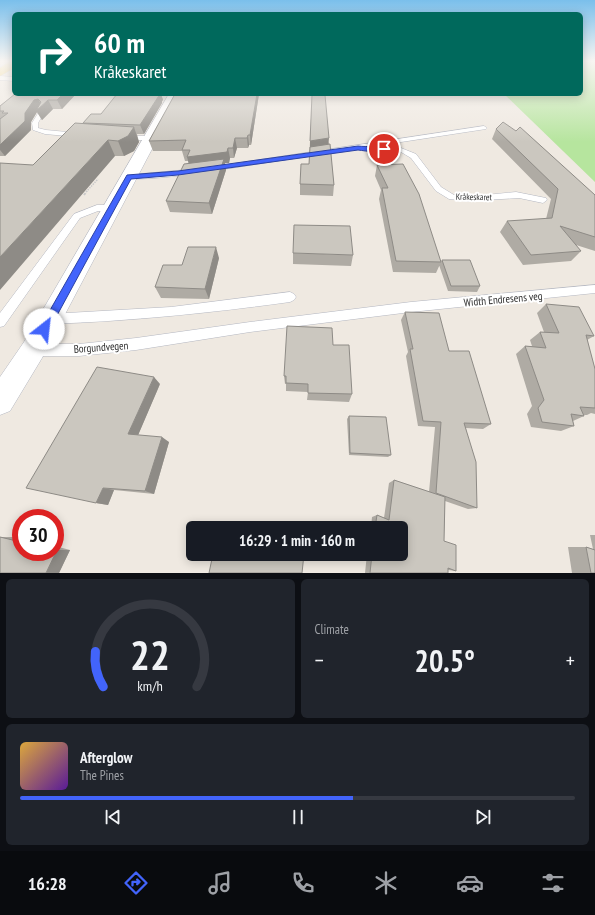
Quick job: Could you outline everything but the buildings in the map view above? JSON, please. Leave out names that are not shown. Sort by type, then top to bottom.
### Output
[{"type":"street","points":[[0,401],[33,350],[150,138],[177,97]]},
{"type":"lane","points":[[42,111],[35,123],[35,129],[45,132],[84,136]]},
{"type":"lane","points":[[129,177],[178,173],[358,148],[484,128]]},
{"type":"lane","points":[[113,138],[150,138]]},
{"type":"lane","points":[[358,148],[373,150],[401,150],[450,141]]},
{"type":"lane","name":"Kråkeskaret","points":[[401,150],[415,156],[439,190],[451,197],[473,199],[514,195],[543,200]]},
{"type":"lane","points":[[0,322],[77,216],[97,208],[111,208]]},
{"type":"lane","name":"Width Endresens veg","points":[[411,307],[595,289]]},
{"type":"lane","points":[[50,319],[134,315],[242,304],[290,297]]},
{"type":"lane","name":"Borgundvegen","points":[[33,350],[79,350],[136,344],[250,327],[411,307]]},
{"type":"path","points":[[90,178],[98,179],[99,183]]},
{"type":"green space","points":[[583,88],[595,88],[595,182],[506,96],[583,96]]},
{"type":"route","points":[[44,329],[129,177],[178,173],[358,148],[373,150],[384,149]]}]
